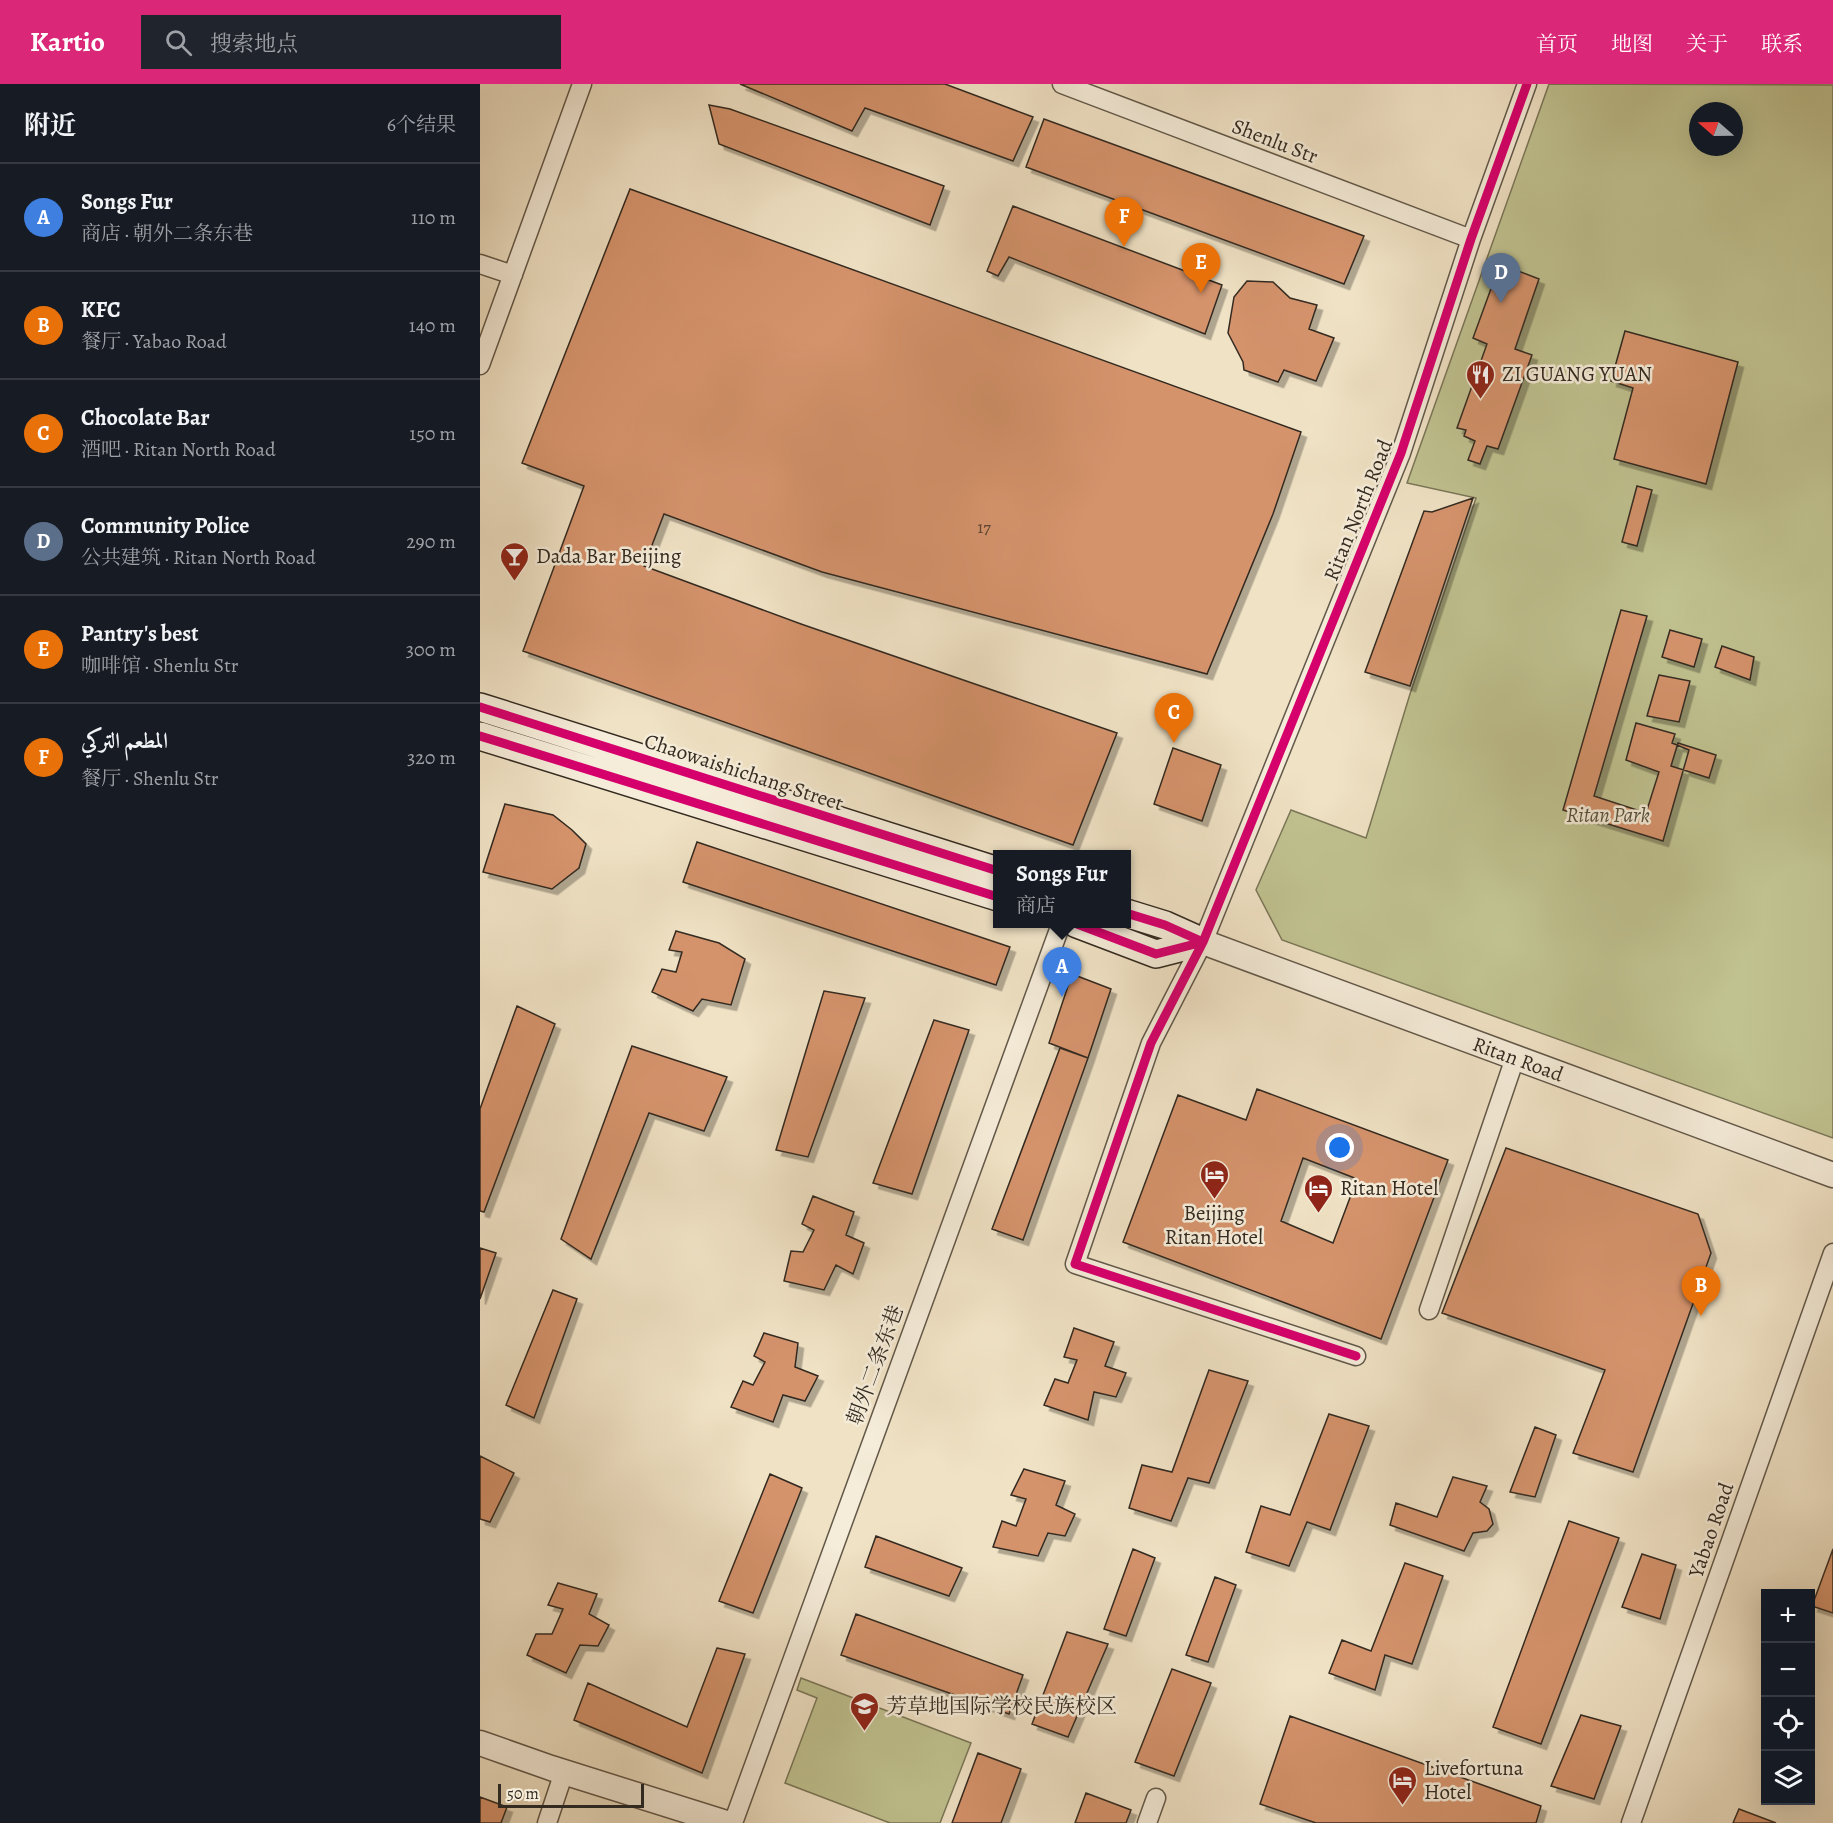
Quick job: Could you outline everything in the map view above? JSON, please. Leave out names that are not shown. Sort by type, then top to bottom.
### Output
[{"type":"main road","name":"Chaowaishichang Street","points":[[480,707],[993,870]]},
{"type":"main road","name":"Chaowaishichang Street","points":[[480,736],[993,895]]},
{"type":"main road","points":[[1131,914],[1165,925],[1203,942]]},
{"type":"main road","points":[[1088,928],[1156,954],[1203,942]]},
{"type":"street","points":[[480,365],[582,84]]},
{"type":"street","name":"Shenlu Str","points":[[1062,84],[1471,239]]},
{"type":"street","name":"Ritan North Road","points":[[1356,1356],[1075,1264],[1151,1043],[1203,942],[1401,453],[1471,239],[1527,84]]},
{"type":"street","points":[[480,264],[513,275]]},
{"type":"street","name":"朝外二条东巷","points":[[733,1823],[1060,928]]},
{"type":"street","name":"Ritan Road","points":[[1203,942],[1833,1176]]},
{"type":"street","points":[[1429,1310],[1515,1058]]},
{"type":"street","name":"Yabao Road","points":[[1631,1823],[1833,1253]]},
{"type":"street","points":[[480,1743],[726,1823]]},
{"type":"street","points":[[547,1823],[564,1772]]},
{"type":"street","points":[[1146,1823],[1156,1798]]},
{"type":"green space","name":"Ritan Park","points":[[1549,84],[1833,85],[1833,1138],[1282,940],[1256,890],[1291,810],[1366,838],[1410,694],[1476,498],[1407,483]]},
{"type":"green space","points":[[801,1678],[971,1743],[940,1823],[890,1823],[785,1783],[817,1698],[797,1690]]},
{"type":"building","points":[[740,84],[945,84],[1033,117],[1013,161],[865,108],[852,131]]},
{"type":"building","points":[[709,105],[730,109],[944,186],[930,225],[719,144]]},
{"type":"building","points":[[1044,119],[1364,236],[1344,284],[1026,167]]},
{"type":"building","points":[[630,189],[1301,432],[1273,514],[1207,674],[822,572],[664,514],[644,566],[801,624],[1117,733],[1073,845],[523,651],[584,486],[522,463]]},
{"type":"building","points":[[1013,206],[1222,285],[1205,334],[1009,257],[998,276],[987,271]]},
{"type":"building","points":[[1500,264],[1539,279],[1515,349],[1532,355],[1498,449],[1487,446],[1480,464],[1468,460],[1475,441],[1464,436],[1466,430],[1457,428],[1487,344],[1473,338]]},
{"type":"building","points":[[1247,281],[1273,282],[1290,298],[1317,305],[1309,329],[1334,338],[1316,381],[1284,370],[1278,382],[1244,370],[1243,362],[1228,333],[1234,297]]},
{"type":"building","points":[[1625,331],[1738,362],[1706,484],[1614,459],[1633,388],[1611,381]]},
{"type":"building","points":[[1637,486],[1652,490],[1637,546],[1622,542]]},
{"type":"building","points":[[1473,498],[1410,686],[1365,672],[1424,511],[1432,512]]},
{"type":"building","points":[[1621,610],[1647,616],[1594,796],[1646,813],[1659,772],[1626,760],[1636,723],[1675,734],[1672,743],[1689,750],[1663,841],[1563,810]]},
{"type":"building","points":[[1670,630],[1702,639],[1694,667],[1662,657]]},
{"type":"building","points":[[1722,646],[1754,657],[1750,680],[1715,667]]},
{"type":"building","points":[[1659,675],[1690,681],[1679,722],[1647,716]]},
{"type":"building","points":[[1678,743],[1716,755],[1709,778],[1671,766]]},
{"type":"building","points":[[1173,748],[1221,765],[1202,821],[1154,804]]},
{"type":"building","points":[[505,804],[553,815],[572,830],[586,844],[579,868],[552,889],[483,872]]},
{"type":"building","points":[[697,842],[1010,947],[996,985],[683,882]]},
{"type":"building","points":[[676,931],[719,943],[745,959],[731,1005],[702,999],[693,1011],[652,992],[662,969],[676,972],[682,952],[669,950]]},
{"type":"building","points":[[1072,974],[1111,989],[1088,1058],[1049,1043]]},
{"type":"building","points":[[824,991],[865,998],[808,1157],[776,1150]]},
{"type":"building","points":[[517,1006],[555,1024],[484,1212],[480,1211],[480,1109]]},
{"type":"building","points":[[934,1020],[969,1030],[912,1194],[873,1183]]},
{"type":"building","points":[[632,1046],[727,1077],[704,1131],[649,1113],[591,1259],[561,1239]]},
{"type":"building","points":[[1060,1048],[1088,1058],[1023,1240],[992,1229]]},
{"type":"building","name":"Beijing Ritan Hotel","points":[[1257,1089],[1448,1160],[1381,1339],[1123,1242],[1178,1095],[1246,1120]],"holes":[[[1303,1158],[1357,1179],[1333,1243],[1281,1221]]]},
{"type":"building","points":[[1506,1148],[1698,1214],[1711,1253],[1633,1472],[1573,1453],[1605,1370],[1442,1313]]},
{"type":"building","points":[[813,1196],[854,1212],[846,1235],[864,1243],[853,1274],[836,1265],[824,1290],[784,1281],[791,1251],[803,1252],[814,1230],[802,1224]]},
{"type":"building","points":[[480,1248],[496,1253],[480,1299]]},
{"type":"building","points":[[553,1290],[577,1299],[534,1418],[506,1405]]},
{"type":"building","points":[[1074,1328],[1114,1342],[1105,1366],[1126,1373],[1116,1397],[1094,1392],[1088,1420],[1044,1405],[1055,1379],[1068,1383],[1077,1360],[1064,1357]]},
{"type":"building","points":[[764,1333],[798,1343],[795,1367],[818,1376],[805,1401],[783,1395],[773,1422],[731,1407],[743,1381],[753,1385],[765,1362],[754,1356]]},
{"type":"building","points":[[1209,1370],[1248,1381],[1209,1483],[1188,1478],[1171,1521],[1129,1508],[1142,1465],[1172,1472]]},
{"type":"building","points":[[1329,1414],[1369,1426],[1330,1530],[1307,1522],[1289,1566],[1246,1552],[1261,1506],[1290,1515]]},
{"type":"building","points":[[1535,1427],[1556,1435],[1535,1497],[1510,1492]]},
{"type":"building","points":[[480,1456],[514,1473],[490,1522],[480,1519]]},
{"type":"building","points":[[1024,1469],[1065,1481],[1056,1505],[1075,1514],[1065,1536],[1048,1533],[1038,1556],[993,1547],[1002,1521],[1016,1526],[1026,1499],[1011,1495]]},
{"type":"building","points":[[770,1474],[802,1488],[753,1613],[719,1601]]},
{"type":"building","points":[[1453,1477],[1487,1486],[1480,1502],[1489,1509],[1493,1524],[1487,1531],[1473,1533],[1464,1551],[1390,1525],[1396,1503],[1437,1517]]},
{"type":"building","points":[[1569,1521],[1619,1538],[1541,1744],[1493,1727]]},
{"type":"building","points":[[876,1536],[962,1568],[949,1596],[865,1567]]},
{"type":"building","points":[[1133,1549],[1155,1558],[1126,1636],[1104,1629]]},
{"type":"building","points":[[1833,1549],[1833,1613],[1815,1607],[1815,1598]]},
{"type":"building","points":[[1642,1554],[1676,1565],[1660,1619],[1622,1607]]},
{"type":"building","points":[[1405,1563],[1443,1576],[1412,1664],[1385,1655],[1375,1690],[1329,1673],[1342,1640],[1371,1651]]},
{"type":"building","points":[[1215,1577],[1236,1585],[1208,1662],[1186,1655]]},
{"type":"building","points":[[558,1583],[597,1594],[589,1614],[609,1625],[598,1646],[580,1645],[566,1673],[527,1655],[536,1634],[552,1634],[563,1609],[548,1605]]},
{"type":"building","points":[[856,1614],[1023,1675],[1009,1714],[841,1655]]},
{"type":"building","points":[[1067,1632],[1108,1644],[1068,1737],[1032,1724]]},
{"type":"building","points":[[717,1648],[745,1654],[702,1773],[574,1720],[588,1683],[687,1727]]},
{"type":"building","points":[[1172,1669],[1211,1683],[1174,1776],[1135,1762]]},
{"type":"building","points":[[1581,1715],[1621,1726],[1594,1799],[1551,1786]]},
{"type":"building","points":[[1290,1716],[1541,1806],[1536,1823],[1316,1823],[1260,1804]]},
{"type":"building","points":[[978,1753],[1021,1769],[1001,1823],[952,1823]]},
{"type":"building","points":[[1086,1793],[1131,1810],[1126,1823],[1075,1823]]},
{"type":"building","points":[[480,1797],[507,1807],[501,1823],[480,1823]]},
{"type":"building","points":[[1739,1809],[1776,1823],[1733,1823]]},
{"type":"cycle path","points":[[1356,1356],[1075,1264],[1151,1043],[1203,942],[1401,453],[1471,239],[1527,84]]},
{"type":"cycle path","points":[[480,707],[993,869]]},
{"type":"cycle path","points":[[480,736],[993,895]]},
{"type":"cycle path","points":[[1131,915],[1165,925],[1203,942]]},
{"type":"cycle path","points":[[1088,928],[1156,954],[1203,942]]},
{"type":"place","name":"المطعم التركي","points":[[1124,247]]},
{"type":"place","name":"Pantry's best","points":[[1201,293]]},
{"type":"place","name":"Community Police","points":[[1501,303]]},
{"type":"place","name":"ZI GUANG YUAN","points":[[1481,400]]},
{"type":"place","name":"Dada Bar Beijing","points":[[515,582]]},
{"type":"place","name":"Chocolate Bar","points":[[1174,743]]},
{"type":"place","name":"Songs Fur","points":[[1062,997]]},
{"type":"place","name":"Beijing Ritan Hotel","points":[[1214,1200]]},
{"type":"place","name":"Ritan Hotel","points":[[1319,1214]]},
{"type":"place","name":"KFC","points":[[1701,1316]]},
{"type":"place","name":"芳草地国际学校民族校区","points":[[865,1732]]},
{"type":"place","name":"Livefortuna Hotel","points":[[1403,1806]]}]
